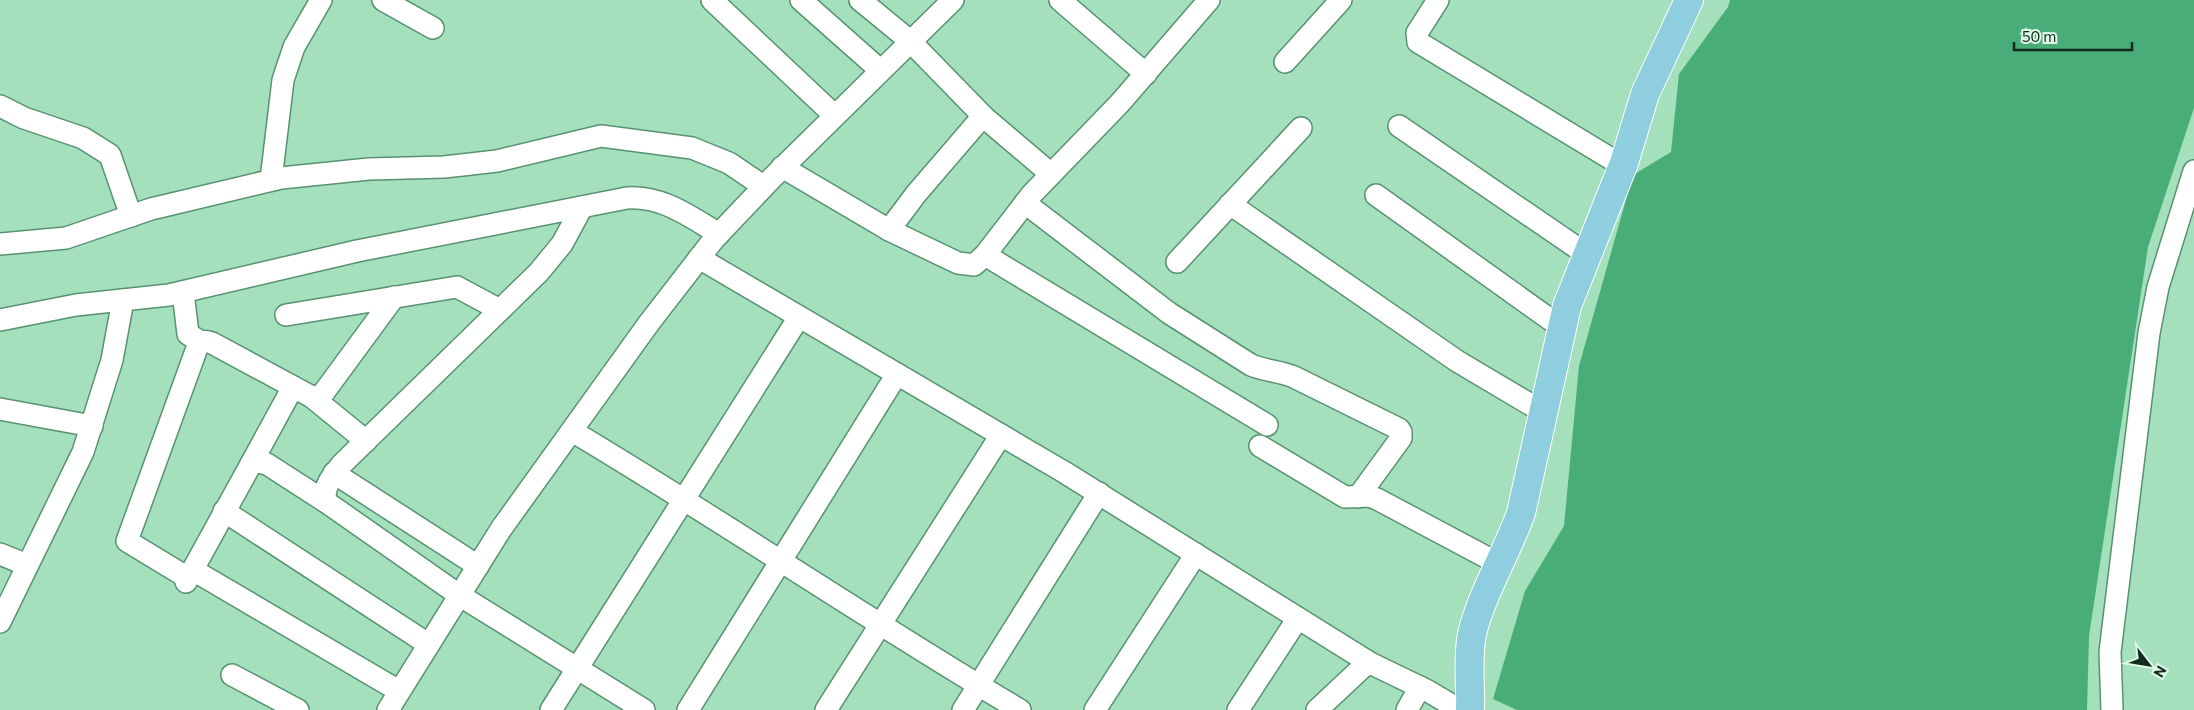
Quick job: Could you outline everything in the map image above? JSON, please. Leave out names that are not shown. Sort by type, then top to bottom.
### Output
[{"type":"main road","points":[[1470,710],[1472,635],[1479,612],[1501,565],[1521,513],[1567,306],[1622,166],[1645,94],[1690,0]]},
{"type":"street","points":[[271,180],[283,80],[294,47],[320,0]]},
{"type":"street","points":[[383,0],[434,28]]},
{"type":"street","points":[[712,0],[834,115]]},
{"type":"street","points":[[801,0],[880,70]]},
{"type":"street","points":[[860,0],[910,41],[983,116],[1051,174]]},
{"type":"street","points":[[1060,0],[1146,74]]},
{"type":"street","points":[[782,167],[889,230],[969,266],[974,266],[985,255],[1025,203],[1120,104],[1209,0]]},
{"type":"street","points":[[1285,62],[1341,0]]},
{"type":"street","points":[[1438,0],[1417,33],[1418,42],[1622,166]]},
{"type":"street","points":[[388,710],[501,529],[699,258],[763,186],[947,2]]},
{"type":"street","points":[[0,106],[24,118],[83,138],[110,155],[131,216]]},
{"type":"street","points":[[889,230],[983,116]]},
{"type":"street","points":[[1399,126],[1586,254]]},
{"type":"street","points":[[1177,262],[1301,128]]},
{"type":"street","points":[[0,244],[66,238],[151,209],[271,180],[350,170],[444,167],[497,161],[601,136],[692,148],[729,163],[763,186]]},
{"type":"street","points":[[2112,710],[2110,652],[2149,333],[2158,287],[2194,171]]},
{"type":"street","points":[[1376,195],[1562,328]]},
{"type":"street","points":[[0,320],[76,305],[183,292],[357,251],[582,207],[644,197],[670,204],[719,234]]},
{"type":"street","points":[[1025,203],[1169,313],[1251,365],[1266,371],[1280,372],[1294,377],[1399,429],[1402,432],[1401,438],[1358,497]]},
{"type":"street","points":[[1230,204],[1457,361],[1543,412]]},
{"type":"street","points":[[326,502],[325,490],[334,473],[539,272],[562,244],[582,207]]},
{"type":"street","points":[[985,255],[1267,425]]},
{"type":"street","points":[[699,258],[1098,493],[1370,663],[1420,687],[1460,710]]},
{"type":"street","points":[[286,315],[457,287],[500,310]]},
{"type":"street","points":[[183,292],[188,334],[201,342],[212,343],[303,392],[366,441]]},
{"type":"street","points":[[303,392],[322,396],[394,297]]},
{"type":"street","points":[[0,622],[83,452],[112,360],[123,300]]},
{"type":"street","points":[[551,710],[799,317]]},
{"type":"street","points":[[201,342],[183,384],[127,541],[187,579],[399,691]]},
{"type":"street","points":[[688,710],[897,374]]},
{"type":"street","points":[[187,579],[251,464],[303,392]]},
{"type":"street","points":[[0,409],[92,426]]},
{"type":"street","points":[[572,431],[685,498],[879,624],[1020,710]]},
{"type":"street","points":[[826,710],[1001,435]]},
{"type":"street","points":[[1260,446],[1345,497],[1369,496],[1377,499],[1501,565]]},
{"type":"street","points":[[251,464],[257,462],[266,464],[326,502],[459,595],[644,710]]},
{"type":"street","points":[[334,473],[478,566]]},
{"type":"street","points":[[963,710],[1098,493]]},
{"type":"street","points":[[224,511],[428,644]]},
{"type":"street","points":[[0,554],[27,565]]},
{"type":"street","points":[[1095,710],[1196,554]]},
{"type":"street","points":[[1238,710],[1298,618]]},
{"type":"street","points":[[1316,710],[1365,665],[1370,663]]},
{"type":"street","points":[[232,674],[298,710]]},
{"type":"street","points":[[1407,710],[1420,687]]},
{"type":"shaded area","points":[[1730,0],[2194,0],[2194,108],[2148,247],[2089,636],[2087,710],[1517,710],[1493,699],[1525,591],[1564,526],[1579,366],[1633,175],[1671,152],[1679,74],[1728,7]]}]
